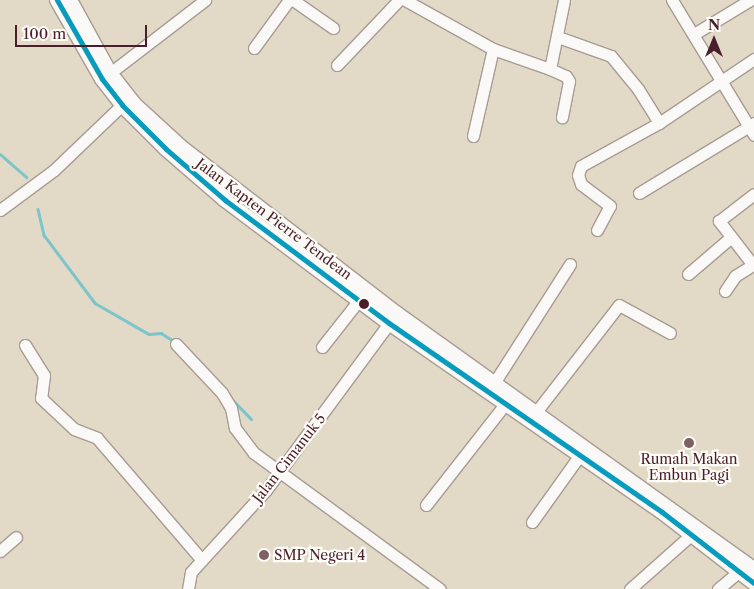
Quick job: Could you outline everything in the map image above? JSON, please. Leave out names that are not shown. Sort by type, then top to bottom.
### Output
[{"type":"main road","name":"Jalan Kapten Pierre Tendean","points":[[57,0],[102,79],[122,105],[160,143],[225,200],[359,300],[393,318]]},
{"type":"main road","name":"Jalan Kapten Pierre Tendean","points":[[70,0],[110,73],[134,104],[181,147],[295,233],[393,318]]},
{"type":"main road","points":[[286,245],[295,233]]},
{"type":"main road","points":[[393,318],[494,382],[509,400],[536,412],[754,569]]},
{"type":"main road","points":[[393,318],[509,400],[580,455],[692,534],[754,583]]},
{"type":"street","points":[[254,48],[289,0]]},
{"type":"street","points":[[293,0],[333,28]]},
{"type":"street","points":[[337,65],[398,0]]},
{"type":"street","points":[[405,0],[493,49],[566,76],[569,81],[562,116]]},
{"type":"street","points":[[639,193],[752,128],[719,80],[694,34],[672,0]]},
{"type":"street","points":[[694,34],[750,0]]},
{"type":"street","points":[[550,69],[558,37],[562,1]]},
{"type":"street","points":[[110,73],[203,2]]},
{"type":"street","points":[[558,37],[610,56],[638,89],[659,123]]},
{"type":"street","points":[[473,136],[493,49]]},
{"type":"street","points":[[597,230],[610,206],[585,190],[578,170],[659,123],[719,80],[754,59]]},
{"type":"street","points":[[2,205],[54,170],[122,105]]},
{"type":"street","points":[[725,291],[735,276],[754,264],[720,226],[720,218],[754,194]]},
{"type":"street","points":[[688,274],[730,238]]},
{"type":"street","points":[[494,382],[570,264]]},
{"type":"street","points":[[322,347],[359,300]]},
{"type":"street","points":[[536,412],[617,306],[623,305],[670,334]]},
{"type":"street","name":"Jalan Cimanuk 5","points":[[188,589],[192,572],[278,474],[393,318]]},
{"type":"street","points":[[176,344],[202,368],[228,402],[241,439],[278,474],[440,589]]},
{"type":"street","points":[[25,345],[44,375],[41,398],[74,429],[97,438],[202,560]]},
{"type":"street","points":[[426,505],[509,400]]},
{"type":"street","points":[[532,522],[580,455]]},
{"type":"street","points":[[630,589],[692,534]]},
{"type":"street","points":[[0,551],[16,537]]},
{"type":"street","points":[[718,589],[738,572]]},
{"type":"waterway","points":[[0,154],[26,177]]},
{"type":"waterway","points":[[38,209],[44,235],[95,303],[149,334],[161,333],[174,341]]},
{"type":"waterway","points":[[231,398],[251,419]]},
{"type":"transit line","points":[[57,0],[102,79],[122,105],[166,149],[225,200],[389,323],[662,512],[754,583]]},
{"type":"place","name":"Rumah Makan Embun Pagi","points":[[689,443]]},
{"type":"place","name":"SMP Negeri 4","points":[[264,555]]}]
